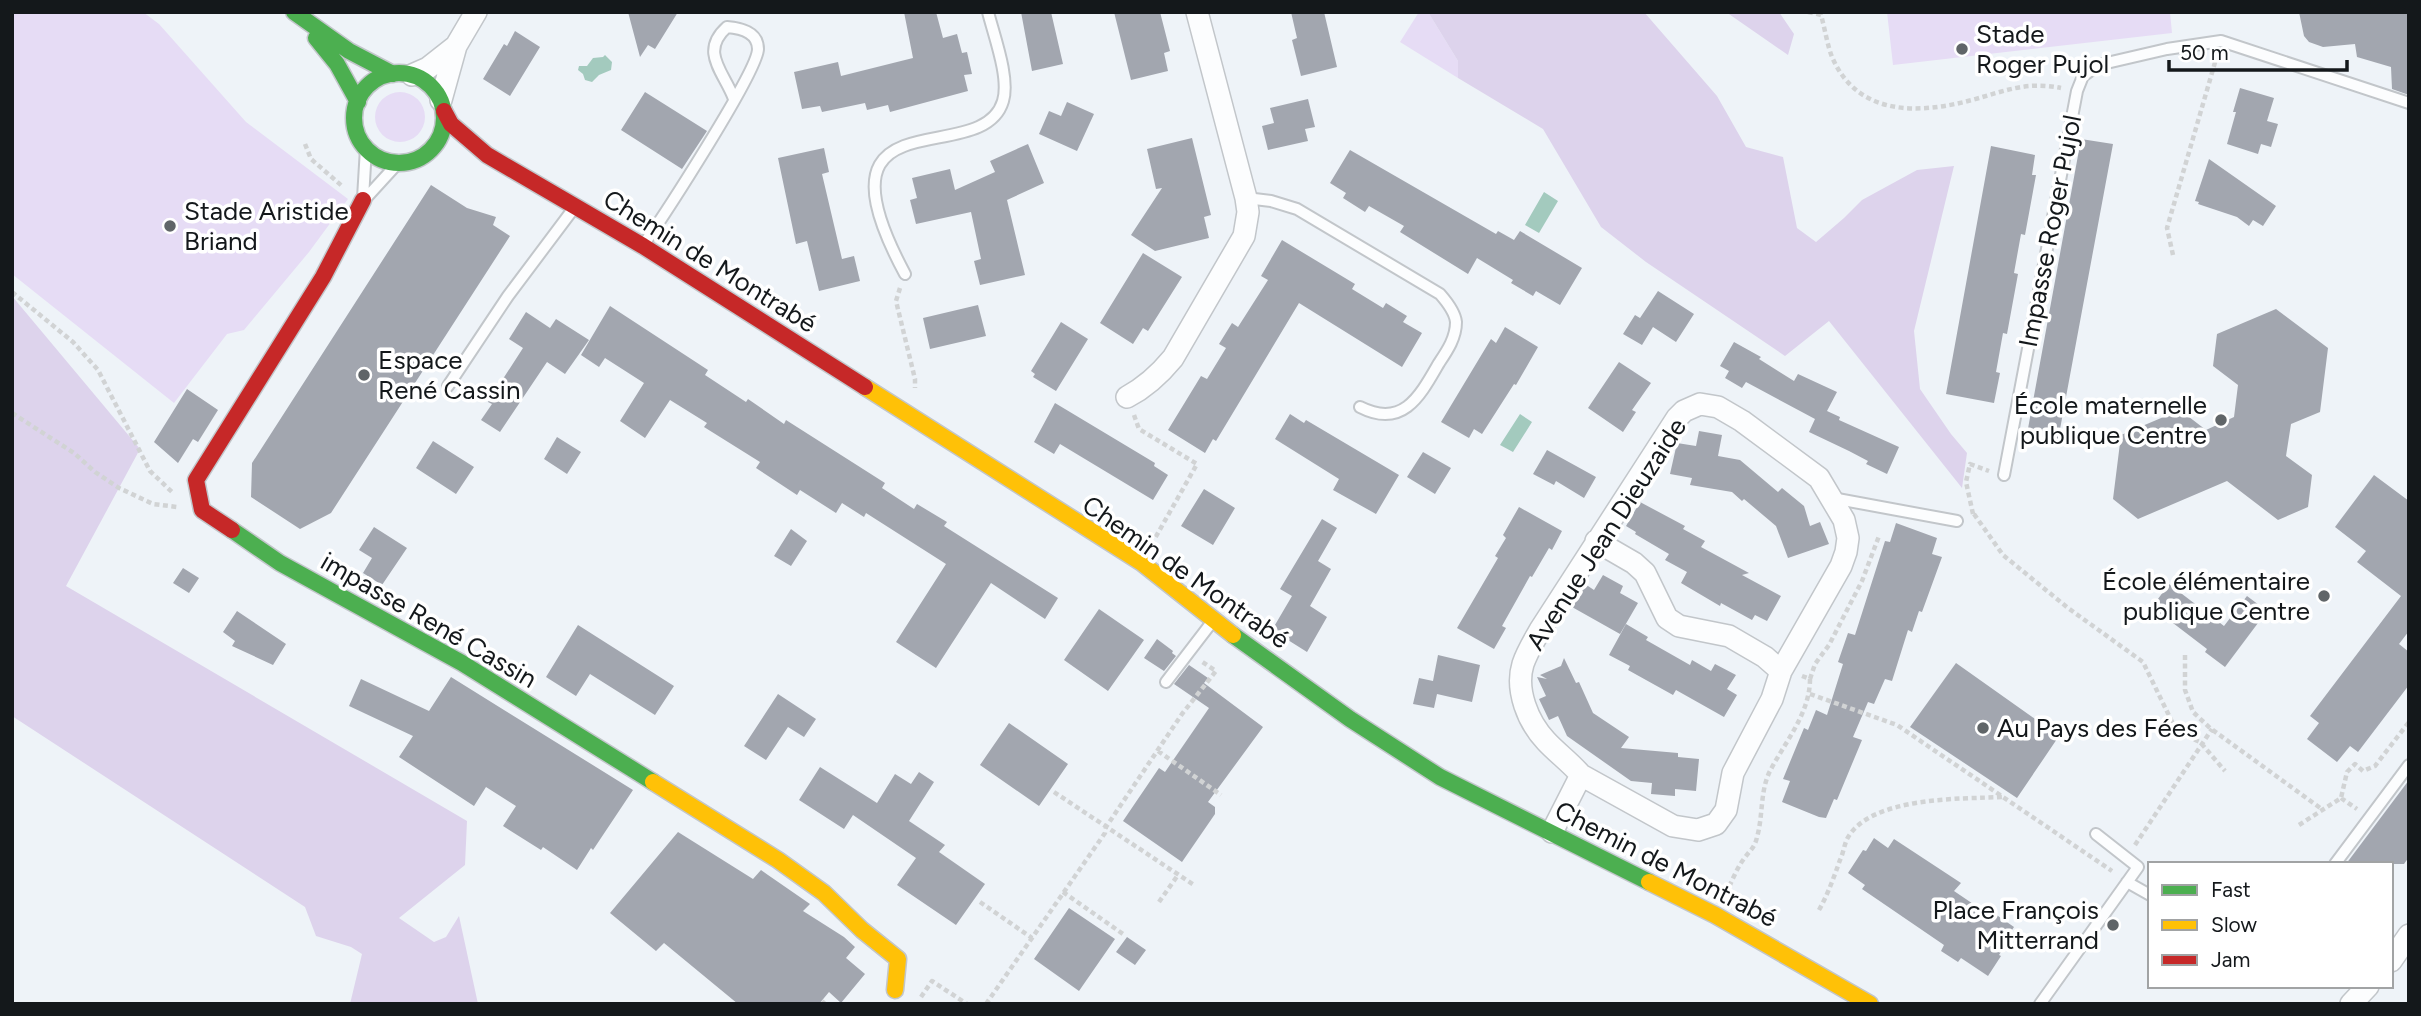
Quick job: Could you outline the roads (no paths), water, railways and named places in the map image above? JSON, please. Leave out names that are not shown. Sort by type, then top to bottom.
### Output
[{"type":"street","points":[[456,46],[428,68],[372,83],[355,110],[356,128],[366,148],[381,159],[398,163],[425,155],[434,147],[444,124],[442,106],[456,46],[476,12]]},
{"type":"street","points":[[1127,397],[1144,388],[1173,358],[1239,248],[1247,225],[1246,198],[1197,12]]},
{"type":"street","points":[[295,13],[349,51],[429,85],[442,106]]},
{"type":"street","points":[[295,13],[337,64],[358,102]]},
{"type":"street","name":"Chemin de Montrabé","points":[[442,106],[451,124],[487,155],[643,246],[1142,564],[1214,620],[1399,753],[1440,777],[1715,915],[1870,1004]]},
{"type":"street","name":"Chemin de Montrabé","points":[[425,155],[487,155]]},
{"type":"street","name":"impasse René Cassin","points":[[363,200],[324,278],[196,480],[202,510],[280,563],[462,663],[806,880],[898,959],[895,990]]},
{"type":"street","name":"Avenue Jean Dieuzaide","points":[[1700,404],[1718,407],[1742,421],[1819,478],[1832,498],[1844,520],[1849,538],[1846,552],[1841,566],[1781,671],[1772,699],[1737,765],[1726,810],[1716,824],[1698,830],[1673,827],[1581,775],[1547,742],[1531,720],[1525,706],[1522,667],[1534,640],[1596,541],[1684,411],[1700,404]]},
{"type":"street","points":[[1596,541],[1634,563],[1645,573],[1667,618],[1679,626],[1729,636],[1765,657],[1781,671]]},
{"type":"street","points":[[1552,832],[1581,775]]},
{"type":"street","points":[[2393,958],[2409,935]]},
{"type":"lane","points":[[905,274],[885,237],[875,195],[876,173],[884,158],[902,146],[974,128],[994,117],[1003,102],[1006,83],[988,12]]},
{"type":"lane","points":[[643,246],[734,99],[755,62],[758,48],[754,38],[742,28],[727,27],[717,36],[713,47],[716,63],[727,80],[734,99]]},
{"type":"lane","name":"Impasse Roger Pujol","points":[[2004,475],[2077,91],[2083,76],[2098,65],[2122,58],[2221,41],[2409,103]]},
{"type":"lane","points":[[363,200],[366,148]]},
{"type":"lane","points":[[363,200],[398,163]]},
{"type":"lane","points":[[1246,198],[1271,201],[1297,209],[1440,294],[1448,303],[1456,319],[1455,331],[1421,395],[1398,412],[1385,415],[1374,414],[1360,407]]},
{"type":"lane","points":[[449,386],[508,296],[575,206]]},
{"type":"lane","points":[[1832,498],[1957,521]]},
{"type":"lane","points":[[1166,682],[1214,620]]},
{"type":"lane","points":[[2336,862],[2409,765]]},
{"type":"lane","points":[[2040,1004],[2138,867],[2096,834]]},
{"type":"lane","points":[[2127,882],[2148,894]]},
{"type":"place","name":"Stade Roger Pujol","points":[[1962,49]]},
{"type":"place","name":"Stade Aristide Briand","points":[[170,226]]},
{"type":"place","name":"Espace René Cassin","points":[[364,375]]},
{"type":"place","name":"École maternelle publique Centre","points":[[2221,420]]},
{"type":"place","name":"École élémentaire publique Centre","points":[[2324,596]]},
{"type":"place","name":"Au Pays des Fées","points":[[1983,728]]},
{"type":"place","name":"Place François Mitterrand","points":[[2113,925]]}]
